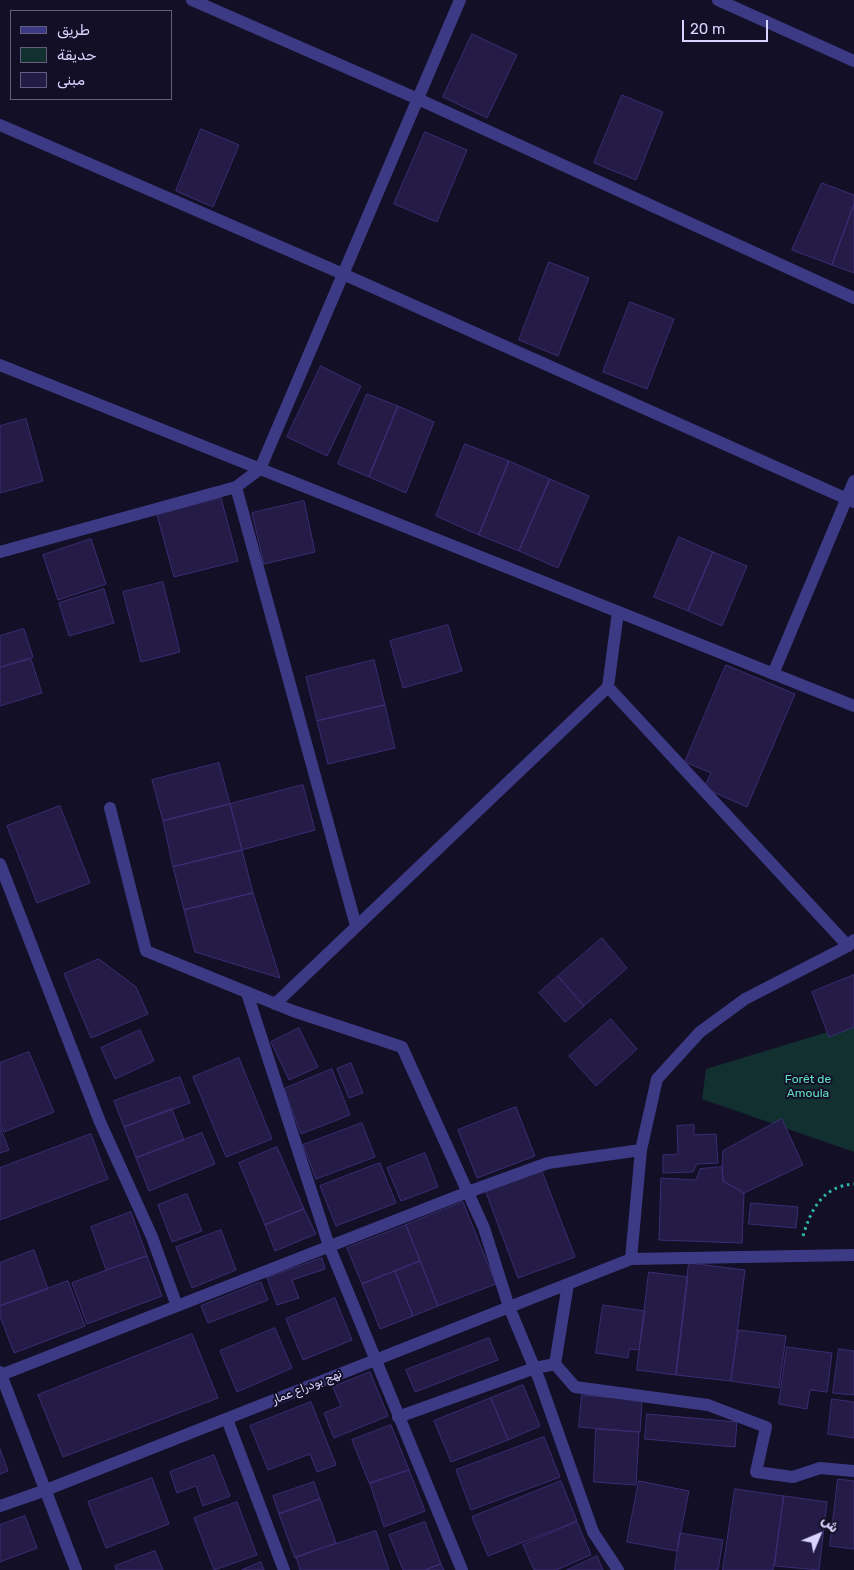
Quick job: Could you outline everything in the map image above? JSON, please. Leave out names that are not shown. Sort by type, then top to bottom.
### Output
[{"type":"street","points":[[192,0],[418,99],[854,298]]},
{"type":"street","points":[[0,552],[236,487],[260,469],[460,0]]},
{"type":"street","points":[[718,0],[854,61]]},
{"type":"street","points":[[0,125],[343,274],[850,500]]},
{"type":"street","points":[[0,365],[854,706]]},
{"type":"street","points":[[773,674],[850,500],[854,480]]},
{"type":"street","points":[[236,487],[356,926]]},
{"type":"street","points":[[275,1004],[608,687],[618,612]]},
{"type":"street","points":[[608,687],[851,943],[745,1000],[700,1032],[657,1079],[641,1150],[631,1258],[854,1255]]},
{"type":"street","points":[[110,808],[146,951],[275,1004],[402,1046],[484,1228],[509,1307],[535,1368],[593,1532],[618,1570]]},
{"type":"street","points":[[0,864],[100,1122],[152,1237],[178,1306]]},
{"type":"street","points":[[247,993],[329,1246],[462,1570]]},
{"type":"street","points":[[76,1570],[1,1374],[468,1192],[548,1163],[641,1150]]},
{"type":"street","name":"نهج بودراع عمار","points":[[0,1506],[46,1490],[227,1419],[631,1258]]},
{"type":"street","points":[[555,1364],[568,1284]]},
{"type":"street","points":[[398,1417],[535,1368],[555,1364]]},
{"type":"street","points":[[555,1364],[575,1387],[708,1405],[766,1428],[756,1472],[793,1476],[820,1468],[854,1472]]},
{"type":"street","points":[[227,1419],[284,1570]]},
{"type":"path","points":[[797,1256],[807,1222],[820,1198],[843,1185],[854,1184]]},
{"type":"green space","name":"Forêt de Amoula","points":[[854,1024],[854,1152],[702,1099],[706,1069]]},
{"type":"building","points":[[472,34],[517,55],[487,118],[443,97]]},
{"type":"building","points":[[622,95],[663,112],[636,180],[594,163]]},
{"type":"building","points":[[201,129],[239,145],[213,207],[176,191]]},
{"type":"building","points":[[425,132],[467,150],[437,222],[394,204]]},
{"type":"building","points":[[822,183],[854,195],[854,204],[832,265],[792,250]]},
{"type":"building","points":[[854,204],[854,273],[832,265]]},
{"type":"building","points":[[549,262],[589,278],[558,356],[519,340]]},
{"type":"building","points":[[630,302],[674,319],[647,389],[603,372]]},
{"type":"building","points":[[321,366],[361,386],[327,456],[287,437]]},
{"type":"building","points":[[367,394],[398,406],[369,477],[338,464]]},
{"type":"building","points":[[398,406],[434,422],[406,493],[369,477]]},
{"type":"building","points":[[26,419],[43,481],[0,493],[0,426]]},
{"type":"building","points":[[465,444],[509,461],[479,535],[436,516]]},
{"type":"building","points":[[509,461],[550,479],[519,551],[479,535]]},
{"type":"building","points":[[550,479],[589,496],[558,568],[519,551]]},
{"type":"building","points":[[221,498],[238,561],[174,577],[157,515]]},
{"type":"building","points":[[304,501],[315,552],[264,564],[252,513]]},
{"type":"building","points":[[679,537],[713,552],[688,611],[654,597]]},
{"type":"building","points":[[91,539],[106,584],[58,600],[43,555]]},
{"type":"building","points":[[713,552],[747,566],[722,626],[688,611]]},
{"type":"building","points":[[163,582],[180,652],[141,662],[123,592]]},
{"type":"building","points":[[104,589],[114,623],[69,636],[59,603]]},
{"type":"building","points":[[448,625],[462,671],[403,688],[390,641]]},
{"type":"building","points":[[24,629],[33,657],[0,667],[0,636]]},
{"type":"building","points":[[31,659],[42,693],[0,706],[0,668]]},
{"type":"building","points":[[374,660],[385,705],[317,721],[306,677]]},
{"type":"building","points":[[726,665],[795,694],[747,807],[704,788],[711,773],[685,762]]},
{"type":"building","points":[[385,705],[395,748],[328,764],[317,721]]},
{"type":"building","points":[[219,763],[230,804],[163,821],[152,780]]},
{"type":"building","points":[[303,785],[315,830],[242,850],[230,804]]},
{"type":"building","points":[[230,804],[242,850],[173,867],[163,821]]},
{"type":"building","points":[[60,806],[90,883],[37,903],[7,826]]},
{"type":"building","points":[[242,850],[253,893],[184,910],[173,867]]},
{"type":"building","points":[[253,893],[280,978],[195,952],[184,910]]},
{"type":"building","points":[[602,938],[627,968],[584,1006],[558,976]]},
{"type":"building","points":[[99,959],[136,987],[148,1014],[91,1038],[64,974]]},
{"type":"building","points":[[854,975],[854,1027],[829,1037],[812,992]]},
{"type":"building","points":[[558,976],[584,1006],[565,1022],[539,993]]},
{"type":"building","points":[[611,1019],[637,1049],[596,1086],[569,1056]]},
{"type":"building","points":[[299,1028],[318,1067],[289,1080],[271,1042]]},
{"type":"building","points":[[140,1030],[154,1061],[115,1079],[101,1048]]},
{"type":"building","points":[[29,1052],[54,1112],[4,1132],[0,1123],[0,1063]]},
{"type":"building","points":[[239,1058],[272,1139],[226,1157],[193,1077]]},
{"type":"building","points":[[351,1063],[363,1093],[349,1098],[337,1069]]},
{"type":"building","points":[[332,1069],[350,1115],[301,1134],[284,1089]]},
{"type":"building","points":[[180,1077],[190,1103],[124,1127],[114,1101]]},
{"type":"building","points":[[516,1107],[535,1156],[477,1178],[458,1130]]},
{"type":"building","points":[[172,1109],[184,1140],[136,1158],[124,1127]]},
{"type":"building","points":[[782,1119],[803,1165],[744,1193],[723,1181],[723,1151]]},
{"type":"building","points":[[362,1123],[375,1157],[316,1179],[303,1145]]},
{"type":"building","points":[[694,1125],[694,1135],[716,1134],[718,1163],[697,1164],[693,1172],[663,1173],[663,1155],[678,1154],[677,1126]]},
{"type":"building","points":[[0,1127],[9,1150],[0,1153]]},
{"type":"building","points":[[202,1133],[215,1164],[149,1191],[136,1158]]},
{"type":"building","points":[[91,1134],[108,1179],[0,1220],[0,1168]]},
{"type":"building","points":[[277,1147],[304,1209],[265,1225],[239,1163]]},
{"type":"building","points":[[425,1153],[438,1187],[401,1201],[387,1168]]},
{"type":"building","points":[[380,1163],[396,1203],[336,1226],[320,1186]]},
{"type":"building","points":[[540,1166],[575,1257],[518,1278],[484,1187]]},
{"type":"building","points":[[722,1167],[723,1181],[744,1193],[742,1243],[659,1240],[661,1178],[696,1180],[700,1169]]},
{"type":"building","points":[[187,1194],[202,1231],[172,1242],[158,1205]]},
{"type":"building","points":[[463,1202],[496,1284],[438,1306],[406,1225]]},
{"type":"building","points":[[751,1203],[798,1207],[796,1228],[749,1224]]},
{"type":"building","points":[[304,1209],[316,1234],[275,1251],[265,1225]]},
{"type":"building","points":[[131,1212],[147,1256],[106,1270],[91,1227]]},
{"type":"building","points":[[406,1225],[420,1261],[362,1284],[347,1248]]},
{"type":"building","points":[[221,1230],[236,1270],[192,1288],[176,1247]]},
{"type":"building","points":[[34,1250],[48,1289],[0,1306],[0,1263]]},
{"type":"building","points":[[147,1256],[162,1296],[87,1324],[72,1283]]},
{"type":"building","points":[[322,1258],[325,1269],[292,1280],[299,1298],[277,1305],[267,1278]]},
{"type":"building","points":[[420,1261],[438,1306],[413,1316],[395,1271]]},
{"type":"building","points":[[689,1263],[745,1270],[731,1381],[676,1375]]},
{"type":"building","points":[[395,1271],[413,1316],[380,1329],[362,1284]]},
{"type":"building","points":[[649,1272],[688,1277],[676,1375],[637,1370]]},
{"type":"building","points":[[68,1281],[85,1326],[14,1353],[0,1316],[0,1306]]},
{"type":"building","points":[[261,1282],[268,1300],[208,1323],[201,1306]]},
{"type":"building","points":[[335,1298],[352,1340],[303,1360],[286,1319]]},
{"type":"building","points":[[603,1305],[645,1311],[639,1350],[629,1349],[628,1358],[596,1353]]},
{"type":"building","points":[[275,1328],[292,1368],[237,1392],[220,1351]]},
{"type":"building","points":[[739,1330],[786,1336],[779,1388],[731,1381]]},
{"type":"building","points":[[192,1334],[218,1398],[63,1457],[38,1395]]},
{"type":"building","points":[[489,1338],[498,1360],[415,1392],[406,1370]]},
{"type":"building","points":[[787,1347],[832,1353],[827,1392],[810,1390],[807,1409],[779,1404]]},
{"type":"building","points":[[839,1349],[854,1351],[854,1395],[833,1393]]},
{"type":"building","points":[[370,1372],[388,1416],[334,1438],[324,1413],[341,1406],[333,1387]]},
{"type":"building","points":[[523,1385],[540,1426],[508,1440],[491,1398]]},
{"type":"building","points":[[582,1395],[642,1400],[640,1432],[579,1427]]},
{"type":"building","points":[[491,1398],[508,1440],[451,1462],[434,1421]]},
{"type":"building","points":[[832,1399],[854,1402],[854,1438],[828,1434]]},
{"type":"building","points":[[311,1402],[336,1465],[317,1472],[310,1454],[268,1470],[250,1426]]},
{"type":"building","points":[[647,1414],[737,1422],[735,1447],[645,1439]]},
{"type":"building","points":[[391,1425],[409,1470],[369,1483],[352,1440]]},
{"type":"building","points":[[596,1429],[639,1432],[636,1485],[594,1482]]},
{"type":"building","points":[[544,1437],[560,1477],[471,1510],[456,1470]]},
{"type":"building","points":[[0,1449],[8,1471],[0,1474]]},
{"type":"building","points":[[214,1455],[230,1496],[203,1506],[196,1486],[177,1493],[170,1472]]},
{"type":"building","points":[[409,1470],[425,1511],[384,1527],[370,1484]]},
{"type":"building","points":[[152,1478],[169,1524],[106,1548],[88,1502]]},
{"type":"building","points":[[838,1479],[854,1481],[854,1549],[830,1546]]},
{"type":"building","points":[[561,1481],[577,1521],[488,1556],[472,1517]]},
{"type":"building","points":[[639,1481],[689,1491],[677,1551],[627,1542]]},
{"type":"building","points":[[314,1482],[320,1499],[279,1514],[273,1496]]},
{"type":"building","points":[[735,1489],[784,1496],[773,1570],[723,1570]]},
{"type":"building","points":[[784,1496],[827,1502],[819,1570],[775,1566]]},
{"type":"building","points":[[320,1499],[336,1543],[295,1558],[279,1514]]},
{"type":"building","points":[[237,1502],[257,1555],[214,1570],[194,1518]]},
{"type":"building","points":[[25,1516],[37,1548],[0,1562],[0,1525]]},
{"type":"building","points":[[425,1522],[441,1564],[425,1570],[403,1570],[389,1535]]},
{"type":"building","points":[[577,1522],[591,1555],[556,1570],[534,1570],[523,1545]]},
{"type":"building","points":[[376,1531],[389,1570],[300,1570],[296,1557]]},
{"type":"building","points":[[680,1533],[723,1540],[718,1570],[675,1570]]},
{"type":"building","points":[[155,1551],[163,1570],[116,1570],[115,1566]]},
{"type":"building","points":[[597,1556],[603,1570],[567,1570]]},
{"type":"building","points":[[261,1562],[264,1570],[242,1570]]},
{"type":"building","points":[[441,1564],[444,1570],[425,1570]]}]
